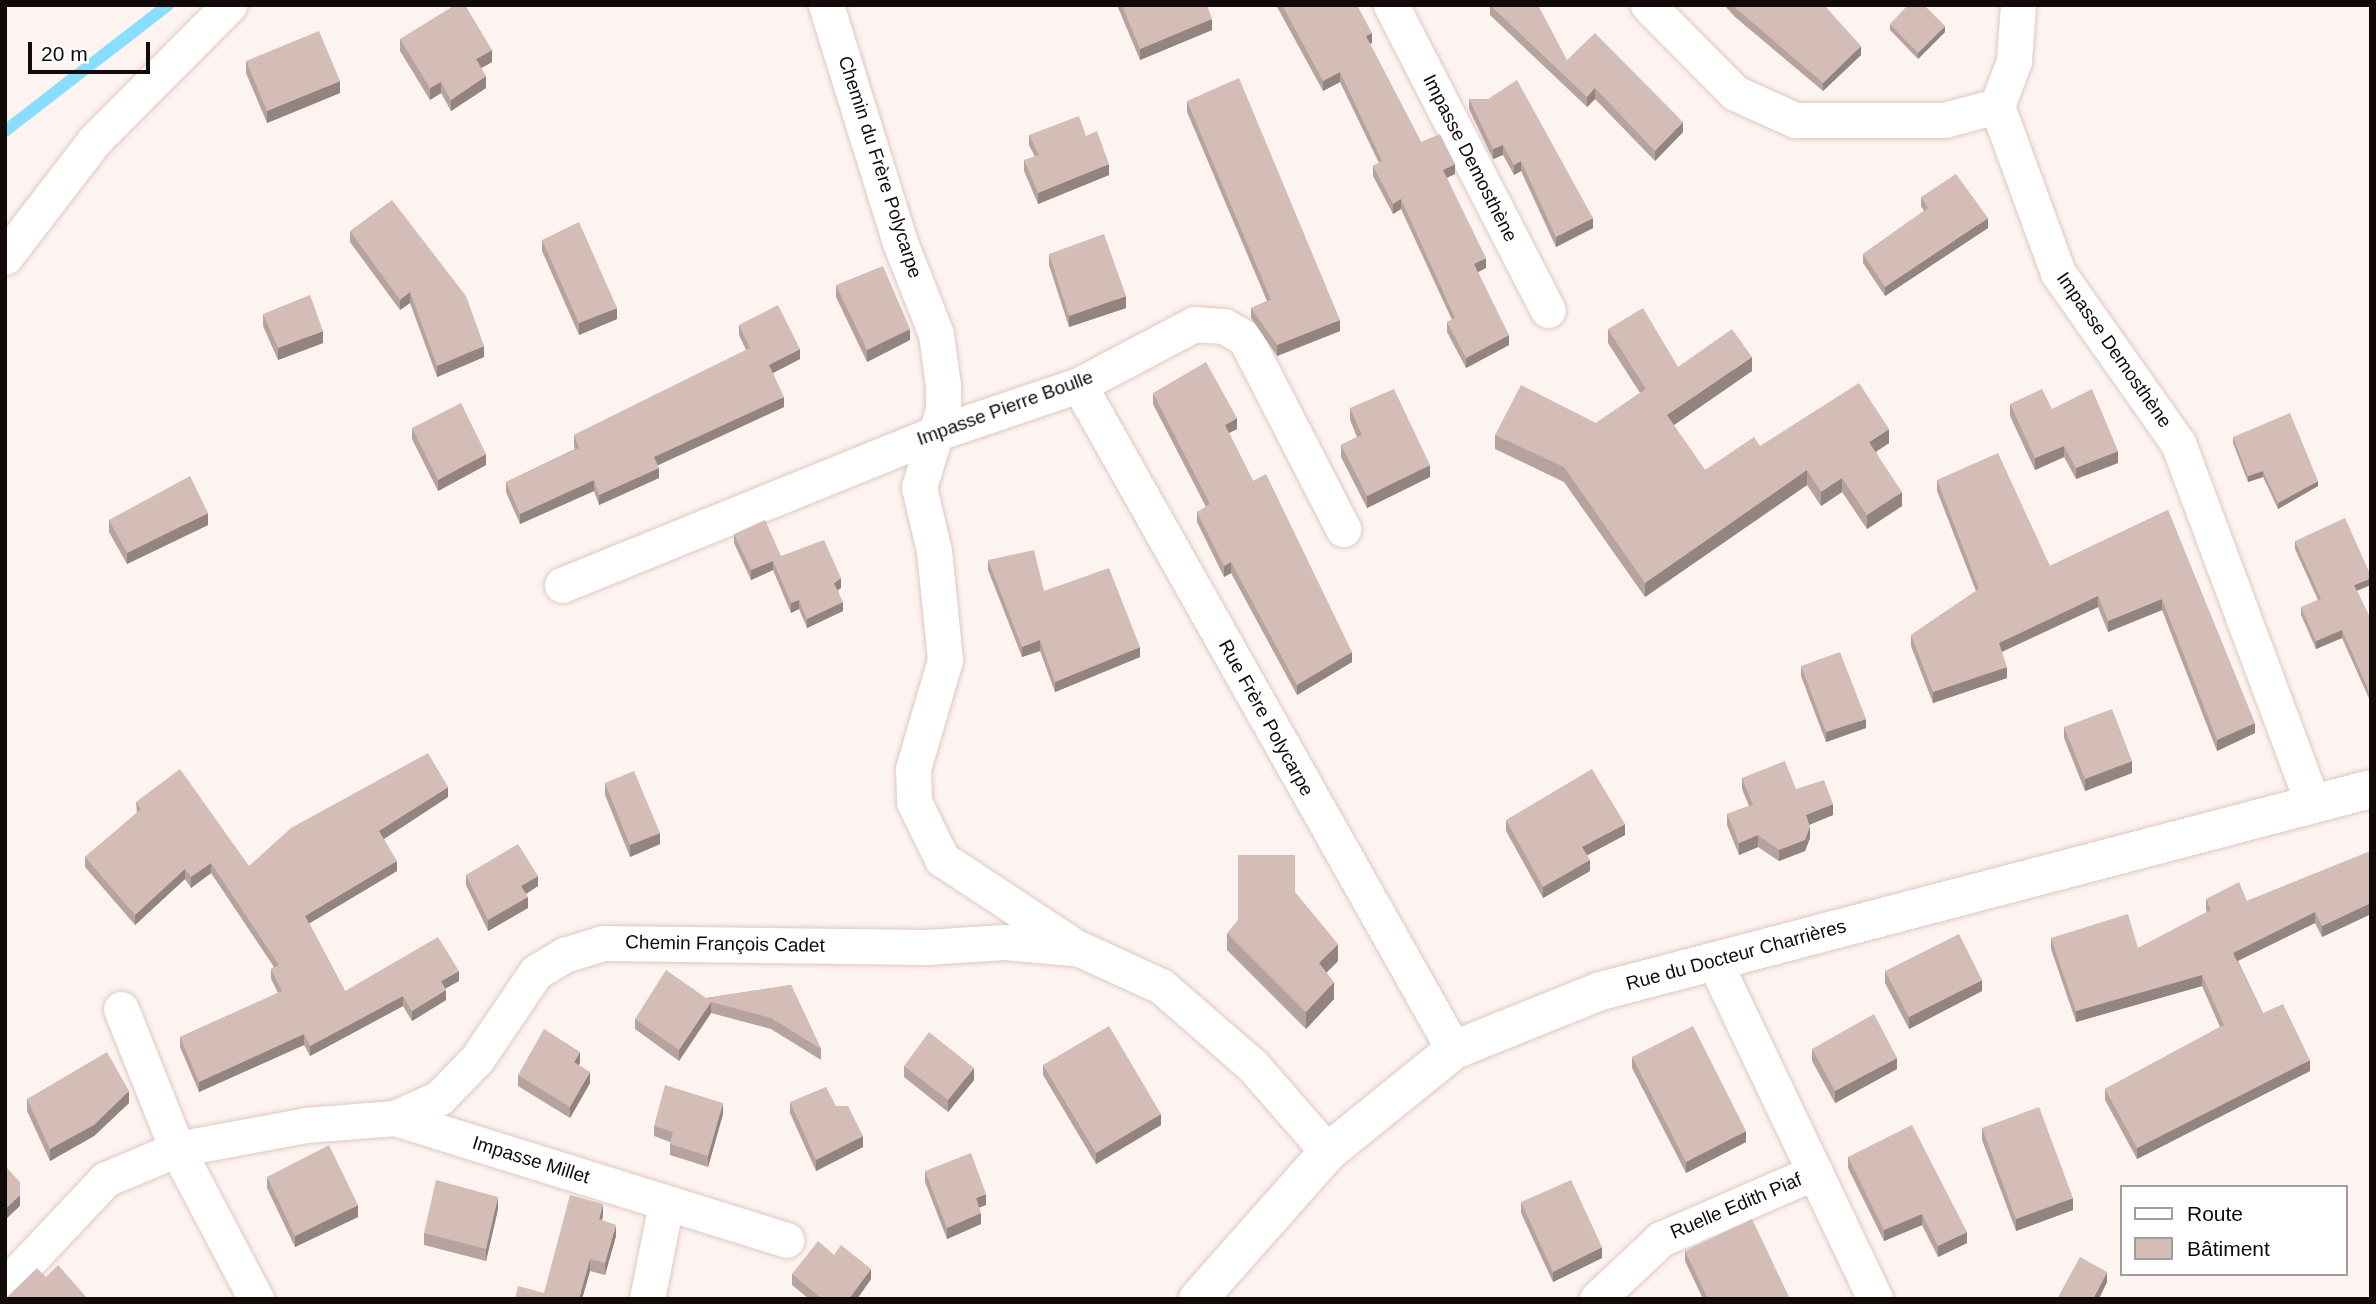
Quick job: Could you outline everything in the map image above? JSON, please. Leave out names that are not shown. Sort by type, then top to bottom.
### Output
[{"type":"street","points":[[5,257],[94,141],[229,5]]},
{"type":"street","name":"Chemin du Frère Polycarpe","points":[[825,5],[898,240],[936,334],[943,386],[937,433],[919,487],[934,551],[945,660],[913,769],[914,802],[942,859],[1080,949]]},
{"type":"street","points":[[1648,5],[1735,93],[1785,117],[1944,120],[1997,106],[2014,61],[2018,5]]},
{"type":"street","name":"Impasse Demosthène","points":[[1392,6],[1548,310]]},
{"type":"street","name":"Impasse Demosthène","points":[[1997,106],[2058,273],[2178,443],[2313,804]]},
{"type":"street","name":"Impasse Pierre Boulle","points":[[562,585],[937,433],[1079,385],[1194,324],[1224,326],[1245,338],[1343,529]]},
{"type":"street","name":"Rue Frère Polycarpe","points":[[1079,385],[1454,1050]]},
{"type":"street","name":"Rue du Docteur Charrières","points":[[1198,1299],[1328,1152],[1454,1050],[1601,991],[2371,789]]},
{"type":"street","name":"Chemin François Cadet","points":[[5,1286],[106,1179],[177,1149],[306,1125],[396,1118],[439,1098],[477,1059],[536,972],[564,955],[603,943],[926,947],[1005,942],[1080,949],[1161,986],[1253,1066],[1328,1152]]},
{"type":"street","name":"Ruelle Edith Piaf","points":[[1714,961],[1875,1299]]},
{"type":"street","points":[[121,1009],[177,1149],[256,1299]]},
{"type":"street","name":"Impasse Millet","points":[[396,1118],[786,1240]]},
{"type":"street","name":"Ruelle Edith Piaf","points":[[1597,1299],[1661,1239],[1815,1172]]},
{"type":"street","points":[[647,1299],[666,1203]]},
{"type":"building","points":[[455,5],[465,5],[492,50],[476,59],[486,76],[451,100],[441,82],[430,88],[400,39]]},
{"type":"building","points":[[1122,5],[1207,5],[1212,19],[1140,49]]},
{"type":"building","points":[[1282,5],[1357,5],[1372,33],[1366,36],[1421,142],[1440,134],[1455,164],[1443,170],[1486,258],[1474,264],[1509,335],[1466,358],[1447,322],[1455,318],[1401,199],[1393,204],[1373,166],[1382,161],[1340,72],[1323,81]]},
{"type":"building","points":[[1490,5],[1538,5],[1567,60],[1595,33],[1683,122],[1655,151],[1595,88],[1587,97]]},
{"type":"building","points":[[1732,5],[1824,5],[1861,46],[1823,83]]},
{"type":"building","points":[[1908,5],[1924,5],[1945,26],[1918,53],[1890,24]]},
{"type":"building","points":[[319,31],[340,81],[267,111],[246,61]]},
{"type":"building","points":[[1239,78],[1340,320],[1277,345],[1251,308],[1271,300],[1187,101]]},
{"type":"building","points":[[1517,80],[1593,218],[1556,237],[1521,161],[1514,165],[1503,145],[1493,149],[1469,99],[1488,99]]},
{"type":"building","points":[[1079,116],[1086,136],[1097,131],[1109,164],[1038,193],[1024,160],[1039,155],[1029,135]]},
{"type":"building","points":[[1956,174],[1988,218],[1885,287],[1863,254],[1928,208],[1921,197]]},
{"type":"building","points":[[392,200],[466,296],[484,346],[437,366],[410,292],[400,300],[350,231]]},
{"type":"building","points":[[579,222],[617,308],[579,323],[542,240]]},
{"type":"building","points":[[1104,234],[1126,296],[1069,316],[1049,254]]},
{"type":"building","points":[[883,266],[910,329],[867,350],[836,285]]},
{"type":"building","points":[[310,295],[323,331],[278,348],[263,314]]},
{"type":"building","points":[[778,305],[800,349],[769,365],[784,397],[654,457],[659,468],[599,495],[594,480],[520,514],[506,482],[579,448],[574,435],[750,348],[739,325]]},
{"type":"building","points":[[1643,308],[1678,367],[1732,329],[1752,357],[1667,415],[1705,470],[1754,437],[1760,446],[1859,383],[1889,429],[1869,442],[1902,492],[1867,515],[1842,478],[1821,492],[1807,470],[1645,583],[1564,467],[1495,435],[1521,385],[1596,423],[1646,389],[1608,329]]},
{"type":"building","points":[[1206,362],[1237,418],[1225,425],[1253,481],[1266,474],[1352,652],[1297,685],[1231,562],[1224,566],[1197,512],[1210,504],[1153,393]]},
{"type":"building","points":[[1394,389],[1430,465],[1367,496],[1341,445],[1362,435],[1350,408]]},
{"type":"building","points":[[2042,389],[2052,409],[2092,389],[2118,451],[2076,468],[2064,446],[2035,458],[2010,404]]},
{"type":"building","points":[[461,403],[486,454],[438,480],[412,428]]},
{"type":"building","points":[[2290,413],[2318,481],[2278,503],[2263,471],[2248,476],[2233,437]]},
{"type":"building","points":[[1998,453],[2050,566],[2168,510],[2255,723],[2217,740],[2162,599],[2108,621],[2098,596],[1999,643],[2007,667],[1933,692],[1911,635],[1979,589],[1937,480]]},
{"type":"building","points":[[190,476],[208,513],[127,553],[109,520]]},
{"type":"building","points":[[2345,518],[2371,576],[2354,585],[2371,620],[2371,696],[2342,630],[2316,641],[2301,607],[2321,599],[2295,541]]},
{"type":"building","points":[[765,520],[781,556],[824,540],[841,578],[834,583],[843,602],[807,619],[799,600],[791,603],[773,561],[751,570],[734,534]]},
{"type":"building","points":[[1034,550],[1044,591],[1109,568],[1140,647],[1055,682],[1040,640],[1022,647],[988,560]]},
{"type":"building","points":[[1840,652],[1866,719],[1826,732],[1801,666]]},
{"type":"building","points":[[2112,709],[2132,761],[2085,779],[2064,727]]},
{"type":"building","points":[[428,753],[448,787],[379,831],[397,861],[305,916],[345,991],[438,937],[459,971],[441,981],[446,990],[412,1011],[403,996],[310,1046],[304,1034],[199,1082],[180,1037],[282,991],[271,969],[279,965],[211,863],[191,877],[185,869],[135,915],[85,857],[141,809],[136,802],[180,769],[249,866],[291,828]]},
{"type":"building","points":[[1785,761],[1796,789],[1824,780],[1833,804],[1806,815],[1810,827],[1805,840],[1779,850],[1758,835],[1739,843],[1727,814],[1753,805],[1742,778]]},
{"type":"building","points":[[1592,769],[1625,824],[1582,847],[1590,860],[1543,887],[1506,820]]},
{"type":"building","points":[[634,771],[660,833],[630,845],[605,783]]},
{"type":"building","points":[[518,844],[538,876],[521,886],[528,897],[488,920],[466,875]]},
{"type":"building","points":[[2371,851],[2371,903],[2322,926],[2315,912],[2233,953],[2263,1013],[2283,1004],[2310,1060],[2137,1148],[2105,1089],[2224,1025],[2202,975],[2076,1011],[2051,938],[2128,914],[2138,948],[2211,910],[2206,899],[2239,882],[2247,901]]},
{"type":"building","points":[[1238,855],[1295,855],[1295,892],[1338,944],[1319,963],[1334,982],[1306,1012],[1227,933],[1238,920]]},
{"type":"building","points":[[1959,934],[1982,980],[1909,1017],[1885,971]]},
{"type":"building","points":[[666,970],[706,998],[791,985],[821,1049],[771,1018],[711,1002],[679,1050],[635,1019]]},
{"type":"building","points":[[1874,1014],[1897,1058],[1835,1091],[1812,1049]]},
{"type":"building","points":[[1109,1026],[1161,1114],[1096,1153],[1043,1065]]},
{"type":"building","points":[[1693,1026],[1746,1131],[1686,1162],[1632,1057]]},
{"type":"building","points":[[544,1029],[580,1052],[574,1062],[590,1072],[570,1107],[518,1075]]},
{"type":"building","points":[[929,1032],[974,1068],[948,1100],[904,1066]]},
{"type":"building","points":[[107,1052],[129,1091],[94,1125],[50,1149],[27,1099]]},
{"type":"building","points":[[665,1085],[723,1103],[708,1156],[670,1144],[673,1132],[654,1126]]},
{"type":"building","points":[[826,1087],[836,1106],[848,1106],[863,1136],[816,1160],[790,1102]]},
{"type":"building","points":[[2039,1107],[2073,1198],[2016,1219],[1982,1128]]},
{"type":"building","points":[[1912,1125],[1967,1232],[1938,1246],[1922,1214],[1884,1230],[1848,1157]]},
{"type":"building","points":[[329,1145],[358,1205],[295,1236],[267,1177]]},
{"type":"building","points":[[971,1153],[986,1194],[976,1198],[981,1213],[947,1228],[925,1171]]},
{"type":"building","points":[[5,1166],[20,1182],[20,1195],[5,1209]]},
{"type":"building","points":[[436,1180],[498,1197],[486,1249],[424,1233]]},
{"type":"building","points":[[1571,1180],[1602,1247],[1553,1272],[1521,1202]]},
{"type":"building","points":[[570,1195],[603,1204],[599,1219],[616,1225],[605,1263],[590,1259],[579,1299],[515,1299],[518,1286],[544,1293]]},
{"type":"building","points":[[1752,1219],[1790,1299],[1708,1299],[1685,1251]]},
{"type":"building","points":[[818,1241],[834,1255],[841,1245],[871,1269],[849,1299],[822,1299],[792,1274]]},
{"type":"building","points":[[2080,1257],[2107,1272],[2093,1299],[2057,1299]]},
{"type":"building","points":[[58,1265],[88,1299],[5,1299],[37,1268],[46,1277]]},
{"type":"waterway","points":[[5,131],[168,5]]}]
